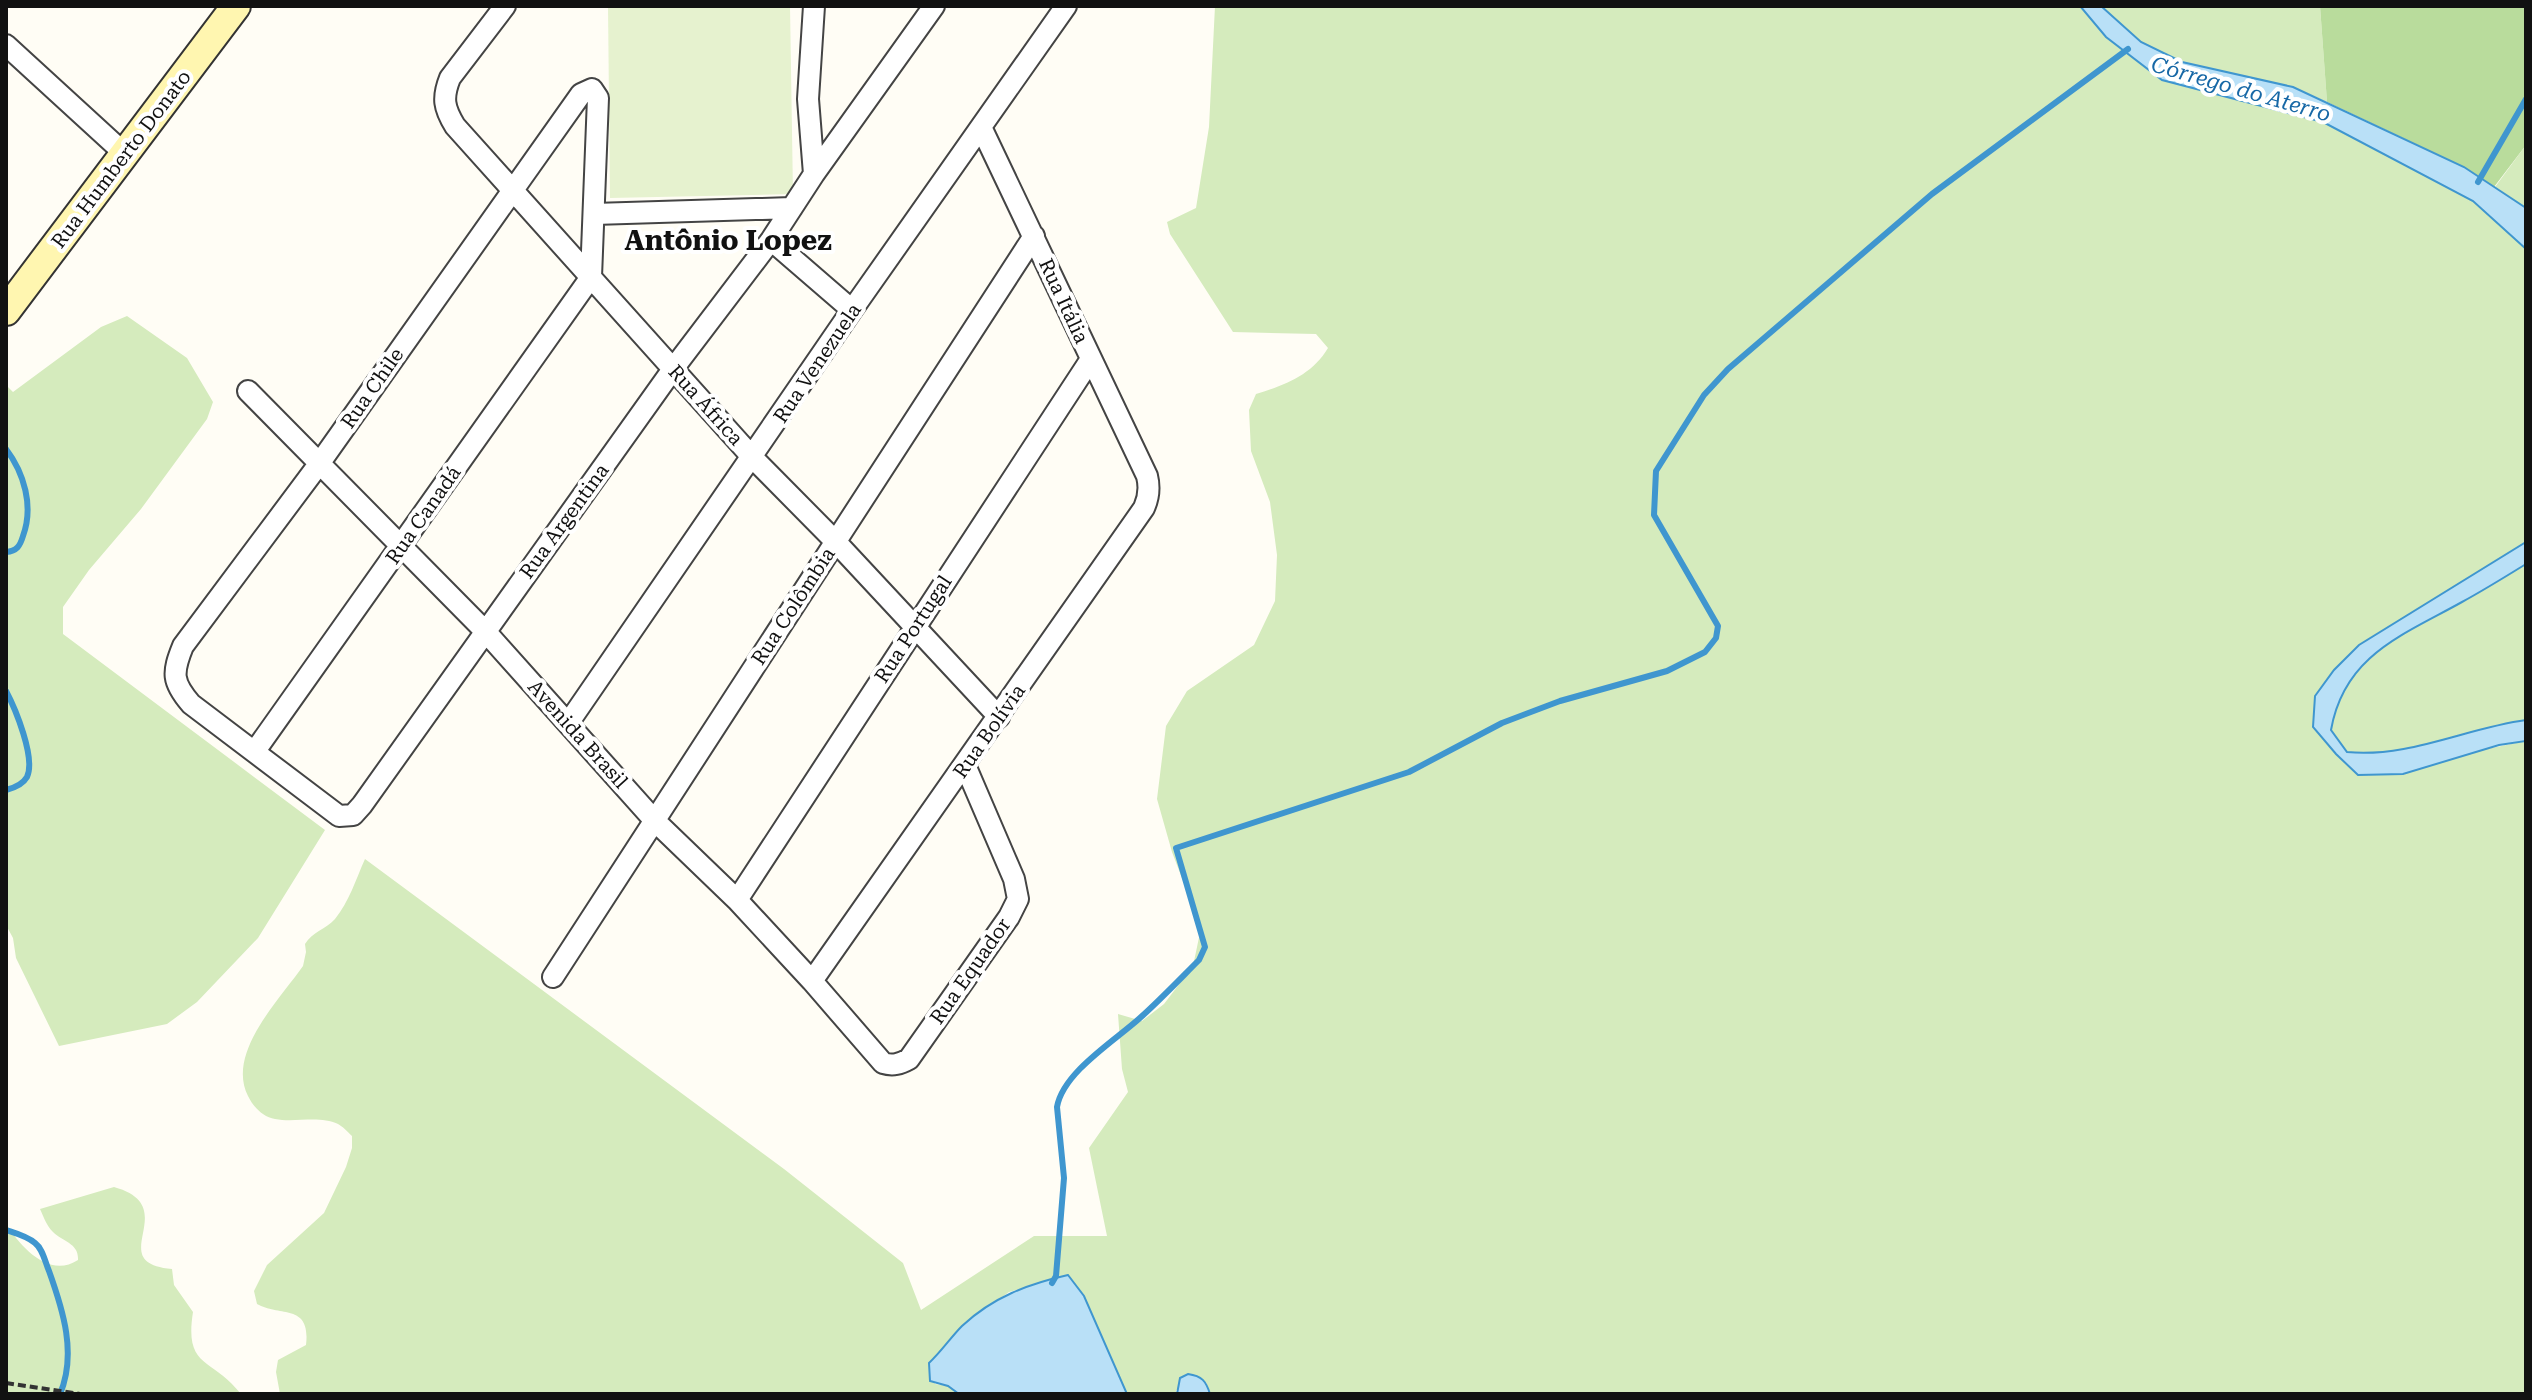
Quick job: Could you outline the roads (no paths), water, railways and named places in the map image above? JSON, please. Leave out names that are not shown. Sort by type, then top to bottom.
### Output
[{"type":"main road","name":"Rua Humberto Donato","points":[[6,311],[236,6]]},
{"type":"street","name":"Rua África","points":[[505,6],[450,78],[443,100],[455,126],[753,458],[999,717]]},
{"type":"street","points":[[814,6],[808,99],[814,174]]},
{"type":"street","name":"Rua Argentina","points":[[255,751],[339,816],[353,815],[673,369],[771,240],[814,174],[934,6]]},
{"type":"street","name":"Rua Venezuela","points":[[569,722],[852,310],[1066,6]]},
{"type":"street","points":[[6,45],[125,154]]},
{"type":"street","name":"Rua Chile","points":[[255,751],[191,704],[179,690],[175,665],[183,646],[319,464],[581,94],[592,89],[598,98],[594,214]]},
{"type":"street","name":"Rua Itália","points":[[981,127],[1147,476]]},
{"type":"street","points":[[591,277],[594,214],[792,208]]},
{"type":"street","name":"Rua Colômbia","points":[[553,977],[1034,236]]},
{"type":"street","points":[[771,240],[852,310]]},
{"type":"street","name":"Rua Canadá","points":[[255,751],[591,277]]},
{"type":"street","name":"Rua Portugal","points":[[737,900],[1091,359]]},
{"type":"street","name":"Avenida Brasil","points":[[248,391],[485,631],[655,821],[737,900],[883,1063],[895,1064],[909,1059]]},
{"type":"street","name":"Rua Bolívia","points":[[812,981],[1144,508],[1149,491],[1147,476]]},
{"type":"street","name":"Rua Equador","points":[[909,1059],[1018,899],[1014,879],[965,765]]},
{"type":"water","name":"Córrego do Aterro","points":[[2080,6],[2101,6],[2141,42],[2182,62],[2293,87],[2464,167],[2526,208],[2526,249],[2473,201],[2323,122],[2162,80],[2106,37]]},
{"type":"water","points":[[2526,542],[2526,564],[2398,637],[2363,665],[2338,704],[2331,730],[2347,752],[2393,751],[2526,720],[2526,741],[2499,745],[2403,774],[2358,775],[2313,727],[2315,696],[2334,670],[2359,645]]},
{"type":"water","points":[[1068,1275],[1084,1296],[1127,1394],[959,1394],[948,1386],[930,1381],[929,1363],[974,1316],[1012,1293]]},
{"type":"water","points":[[1188,1374],[1203,1380],[1210,1394],[1177,1394],[1180,1378]]},
{"type":"waterway","points":[[1052,1283],[1056,1276],[1064,1178],[1057,1107],[1061,1094],[1080,1069],[1141,1017],[1199,960],[1205,947],[1176,848],[1409,772],[1502,723],[1560,701],[1667,671],[1705,652],[1716,638],[1718,626],[1654,515],[1656,471],[1704,395],[1728,369],[1932,194],[2128,49]]},
{"type":"waterway","points":[[2478,182],[2526,99]]},
{"type":"waterway","points":[[6,449],[22,479],[28,513],[22,540],[13,550],[6,552]]},
{"type":"waterway","points":[[6,691],[23,733],[29,758],[27,777],[6,790]]},
{"type":"waterway","points":[[6,1230],[38,1246],[54,1286],[68,1348],[60,1394]]},
{"type":"district","name":"Antônio Lopez","points":[[728,240]]}]
